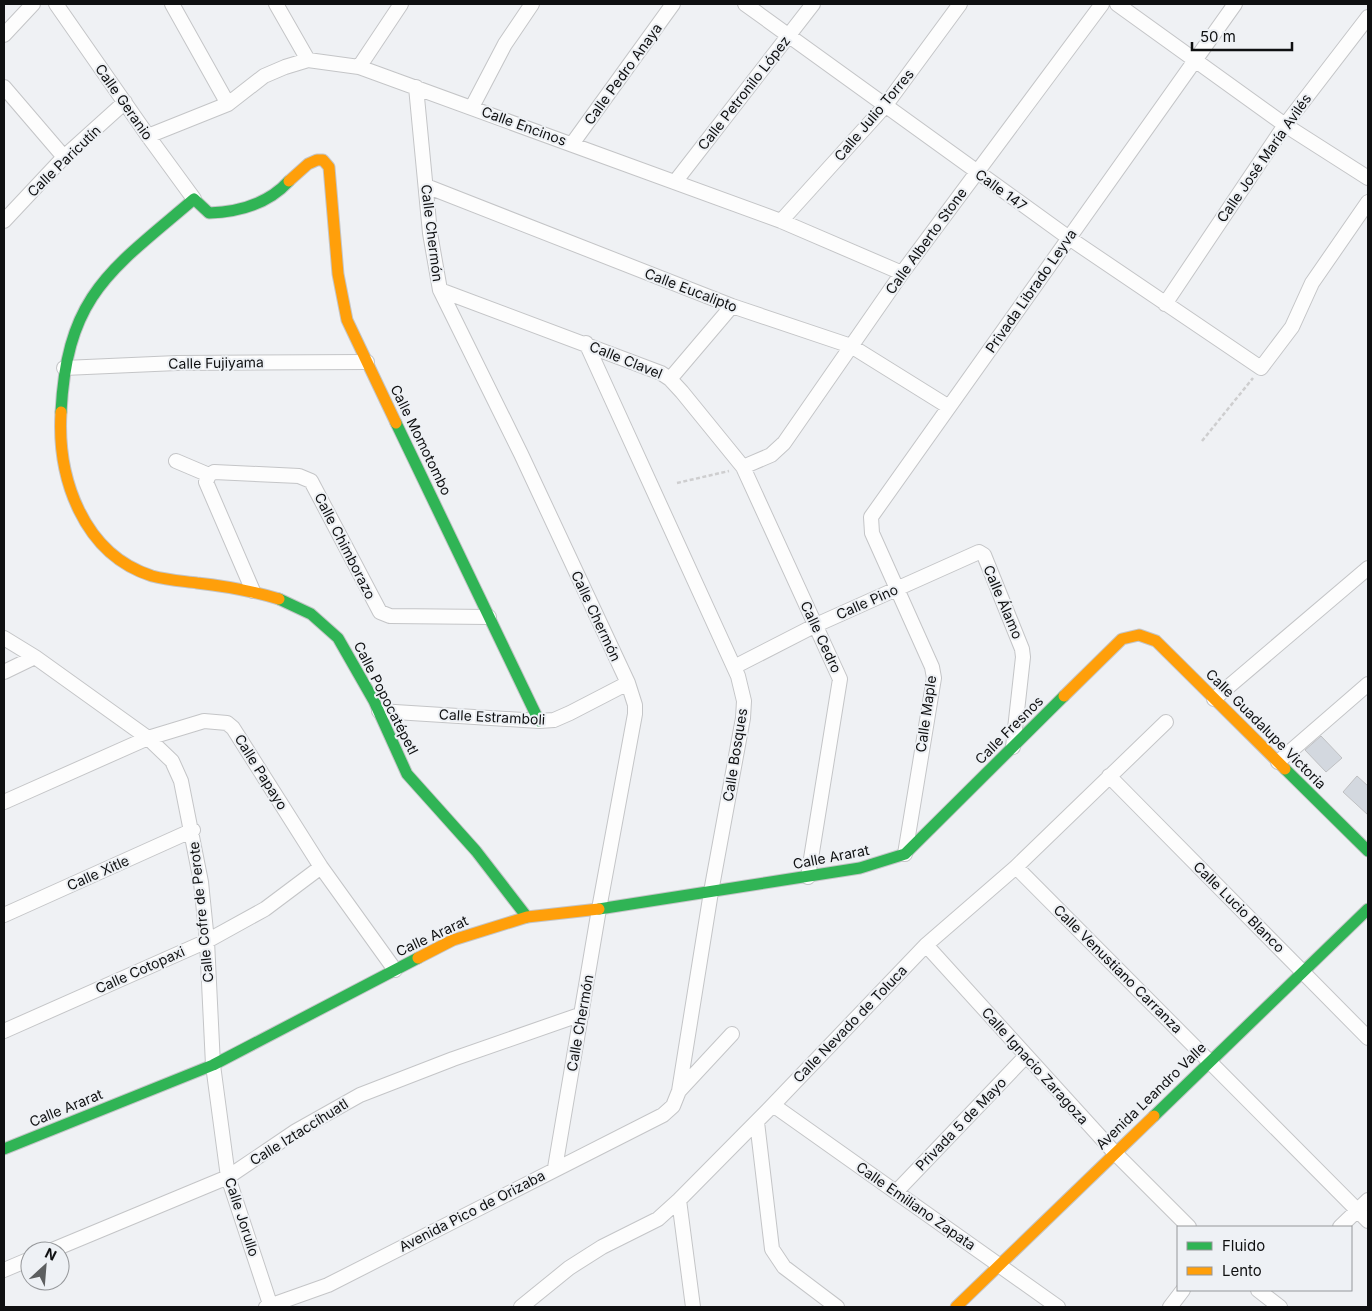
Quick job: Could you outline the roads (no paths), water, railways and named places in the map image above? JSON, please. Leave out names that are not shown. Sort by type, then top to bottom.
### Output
[{"type":"street","points":[[5,31],[33,4]]},
{"type":"street","name":"Calle Geranio","points":[[56,4],[194,199]]},
{"type":"street","points":[[172,4],[228,104]]},
{"type":"street","points":[[276,4],[308,60]]},
{"type":"street","points":[[359,67],[400,4]]},
{"type":"street","points":[[472,107],[505,44],[532,4]]},
{"type":"street","name":"Calle Pedro Anaya","points":[[572,144],[673,4]]},
{"type":"street","name":"Calle 147","points":[[745,4],[1069,238],[1261,368],[1292,327],[1312,283],[1368,202]]},
{"type":"street","name":"Calle Petronilo López","points":[[675,182],[813,4]]},
{"type":"street","name":"Calle Julio Torres","points":[[782,221],[885,106],[960,4]]},
{"type":"street","name":"Calle Alberto Stone","points":[[743,467],[771,455],[784,443],[902,273],[1102,4]]},
{"type":"street","points":[[1116,4],[1196,59],[1285,125],[1368,178]]},
{"type":"street","name":"Privada Librado Leyva","points":[[870,525],[871,517],[1235,4]]},
{"type":"street","name":"Calle José María Avilés","points":[[1165,304],[1285,125],[1368,17]]},
{"type":"street","name":"Calle Encinos","points":[[148,136],[228,104],[264,76],[308,60],[359,67],[782,221],[902,273]]},
{"type":"street","points":[[4,87],[64,157]]},
{"type":"street","name":"Calle Chermón","points":[[416,87],[434,266],[440,290],[521,454],[628,684],[635,705],[635,714],[599,909],[555,1168]]},
{"type":"street","name":"Calle Paricutín","points":[[4,221],[64,157],[125,102]]},
{"type":"street","name":"Calle Momotombo","points":[[194,199],[209,213],[220,213],[254,205],[278,192],[306,165],[314,160],[324,161],[329,164],[332,173],[340,297],[347,320],[539,722]]},
{"type":"street","name":"Calle Eucalipto","points":[[426,186],[732,306],[851,346],[949,407]]},
{"type":"street","name":"Calle Popocatépetl","points":[[194,199],[126,258],[97,287],[82,310],[70,342],[64,368],[60,407],[62,446],[73,500],[98,538],[122,561],[139,571],[167,580],[253,591],[304,610],[325,624],[341,641],[379,711],[407,773],[424,796],[451,822],[487,862],[527,917]]},
{"type":"street","name":"Calle Clavel","points":[[440,290],[586,343],[661,373],[670,379],[743,467]]},
{"type":"street","points":[[670,379],[732,306]]},
{"type":"street","name":"Calle Bosques","points":[[586,343],[742,688],[743,718],[711,892],[679,1091],[673,1106]]},
{"type":"street","name":"Calle Fujiyama","points":[[64,368],[177,363],[367,362]]},
{"type":"street","points":[[176,461],[209,475],[206,482],[253,591]]},
{"type":"street","name":"Calle Cedro","points":[[743,467],[840,679],[808,877]]},
{"type":"street","name":"Calle Chimborazo","points":[[209,475],[214,472],[308,478],[380,612],[390,616],[489,617]]},
{"type":"street","name":"Calle Maple","points":[[870,525],[932,667],[934,678],[905,854]]},
{"type":"street","name":"Calle Pino","points":[[734,668],[816,625],[975,552]]},
{"type":"street","name":"Calle Álamo","points":[[975,552],[984,555],[1022,648],[1023,658],[1013,747]]},
{"type":"street","points":[[1214,699],[1368,568]]},
{"type":"street","name":"Calle Fresnos","points":[[905,854],[1122,639],[1139,635]]},
{"type":"street","name":"Calle Guadalupe Victoria","points":[[1139,635],[1156,642],[1368,851]]},
{"type":"street","name":"Calle Cofre de Perote","points":[[4,638],[35,657],[148,738],[172,761],[181,781],[193,830],[202,882],[213,1065]]},
{"type":"street","points":[[4,672],[35,657]]},
{"type":"street","name":"Calle Estramboli","points":[[379,711],[539,722],[554,720],[628,684]]},
{"type":"street","points":[[1278,762],[1368,684]]},
{"type":"street","name":"Calle Papayo","points":[[4,802],[148,738],[204,721],[227,723],[234,728],[322,867],[395,970]]},
{"type":"street","name":"Calle Nevado de Toluca","points":[[521,1307],[569,1268],[602,1247],[658,1219],[679,1200],[774,1106],[926,945],[1016,867],[1166,722]]},
{"type":"street","name":"Calle Lucio Blanco","points":[[1109,776],[1368,1038]]},
{"type":"street","name":"Calle Xitle","points":[[4,915],[193,830]]},
{"type":"street","name":"Calle Ararat","points":[[4,1149],[213,1065],[453,940],[527,917],[599,909],[808,877],[860,868],[905,854]]},
{"type":"street","name":"Calle Cotopaxi","points":[[4,1031],[207,941],[264,909],[322,867]]},
{"type":"street","name":"Calle Venustiano Carranza","points":[[1016,867],[1368,1221]]},
{"type":"street","name":"Avenida Leandro Valle","points":[[956,1307],[1114,1152],[1368,909]]},
{"type":"street","name":"Calle Ignacio Zaragoza","points":[[926,945],[1114,1152],[1188,1226]]},
{"type":"street","name":"Calle Iztaccíhuatl","points":[[70,1243],[228,1177],[296,1131],[360,1095],[527,1032],[582,1014]]},
{"type":"street","points":[[679,1091],[732,1034]]},
{"type":"street","name":"Privada 5 de Mayo","points":[[896,1192],[1026,1056]]},
{"type":"street","name":"Calle Jorullo","points":[[213,1065],[228,1177],[269,1307]]},
{"type":"street","name":"Avenida Pico de Orizaba","points":[[269,1307],[328,1285],[555,1168],[663,1115],[673,1106]]},
{"type":"street","name":"Calle Emiliano Zapata","points":[[774,1106],[1058,1307]]},
{"type":"street","points":[[757,1122],[772,1249],[784,1267],[837,1307]]},
{"type":"street","points":[[679,1200],[693,1307]]},
{"type":"street","points":[[1341,1226],[1368,1200]]},
{"type":"street","points":[[4,1270],[20,1263]]},
{"type":"street","points":[[1170,1307],[1183,1291]]},
{"type":"street","points":[[1267,1293],[1280,1307]]}]
